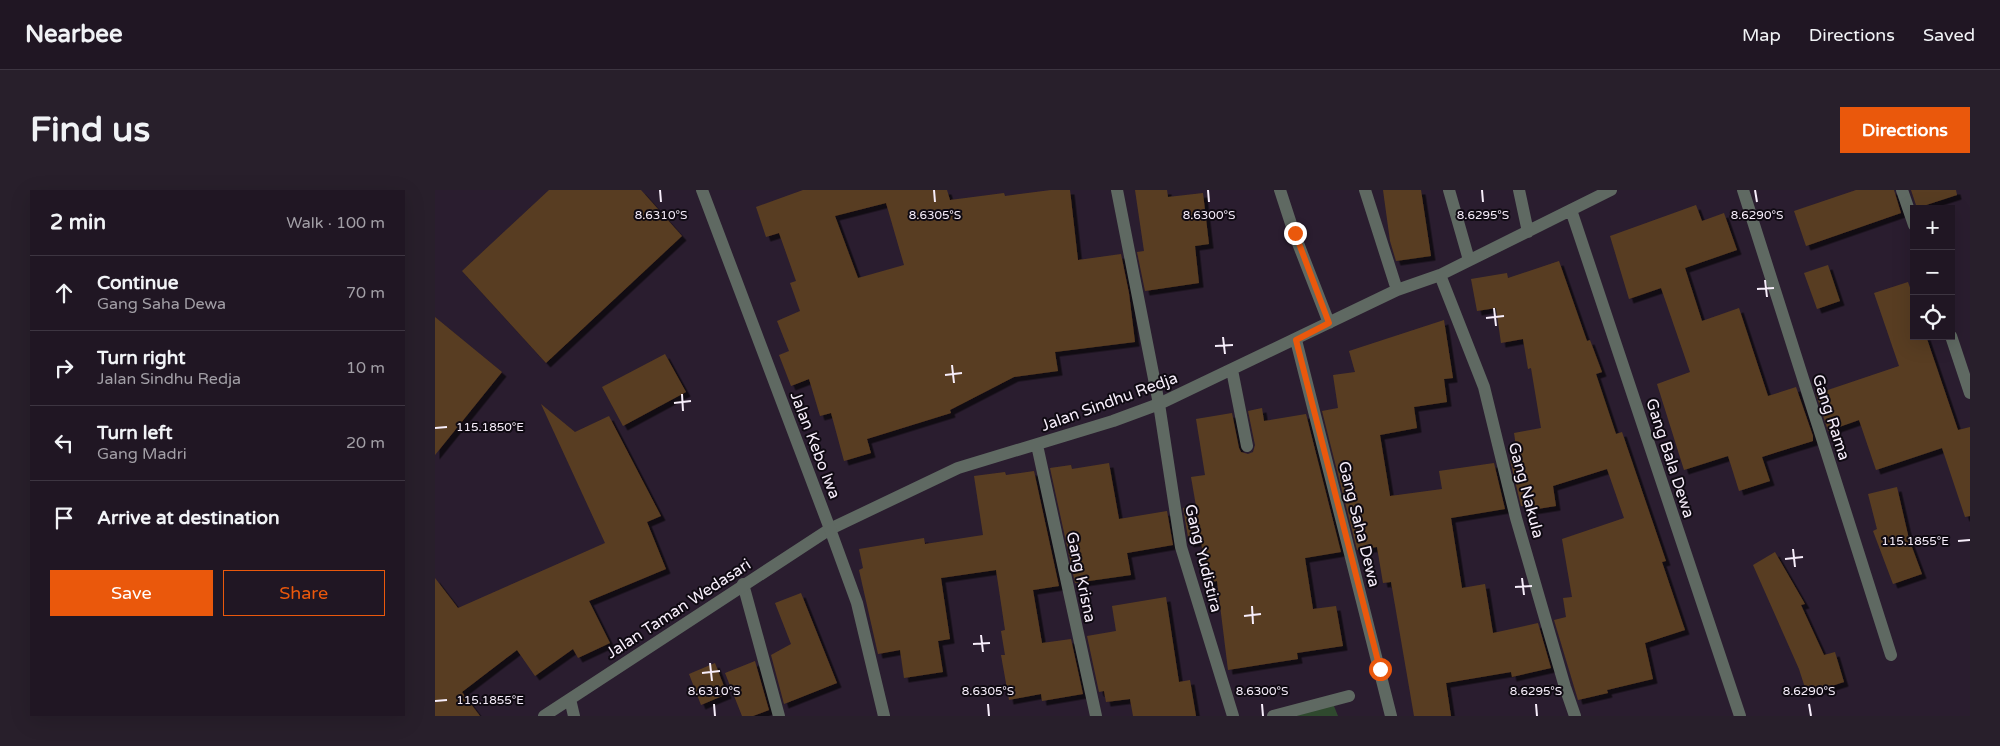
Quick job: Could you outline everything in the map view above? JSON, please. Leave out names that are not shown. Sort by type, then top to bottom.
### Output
[{"type":"street","name":"Jalan Kebo Iwa","points":[[702,190],[831,528],[857,603],[884,716]]},
{"type":"street","name":"Gang Yudistira","points":[[1117,190],[1159,404],[1181,547],[1233,716]]},
{"type":"street","points":[[1281,190],[1329,323]]},
{"type":"street","points":[[1365,190],[1397,290]]},
{"type":"street","points":[[1449,190],[1469,260]]},
{"type":"street","points":[[1519,190],[1528,232]]},
{"type":"street","name":"Jalan Sindhu Redja","points":[[831,528],[958,468],[1113,421],[1159,404],[1397,290],[1440,275],[1611,190]]},
{"type":"street","name":"Gang Rama","points":[[1743,190],[1891,655]]},
{"type":"street","points":[[1902,190],[1910,213]]},
{"type":"street","name":"Gang Bala Dewa","points":[[1571,210],[1740,716]]},
{"type":"street","name":"Gang Nakula","points":[[1440,275],[1484,387],[1516,518],[1575,716]]},
{"type":"street","name":"Gang Saha Dewa","points":[[1296,340],[1391,716]]},
{"type":"street","points":[[1952,340],[1970,393]]},
{"type":"street","points":[[1232,370],[1247,446]]},
{"type":"street","name":"Gang Krisna","points":[[1037,445],[1096,716]]},
{"type":"street","name":"Jalan Taman Wedasari","points":[[544,716],[831,528]]},
{"type":"street","points":[[743,584],[779,716]]},
{"type":"street","points":[[1273,716],[1302,712],[1349,696]]},
{"type":"street","points":[[570,699],[574,716]]},
{"type":"green space","points":[[1330,696],[1338,716],[1292,716]]},
{"type":"building","points":[[549,190],[641,190],[682,236],[546,363],[462,271]]},
{"type":"building","points":[[803,190],[947,190],[950,200],[1004,193],[1005,196],[1051,190],[1070,190],[1078,260],[1121,254],[1129,293],[1135,342],[1055,352],[1058,371],[1014,377],[950,410],[951,413],[867,439],[871,453],[844,461],[831,413],[820,416],[809,379],[791,386],[779,355],[789,351],[777,321],[800,311],[790,283],[796,281],[779,233],[766,237],[756,207]],"holes":[[[886,203],[904,265],[858,278],[835,216]]]},
{"type":"building","points":[[1135,190],[1167,190],[1168,197],[1203,193],[1209,244],[1195,246],[1199,283],[1145,291],[1137,252],[1144,251]]},
{"type":"building","points":[[1383,190],[1421,190],[1431,256],[1396,261],[1390,241]]},
{"type":"building","points":[[1856,190],[1894,190],[1901,213],[1806,246],[1794,211]]},
{"type":"building","points":[[1911,190],[1956,190],[1957,195],[1926,205],[1916,205]]},
{"type":"building","points":[[1696,205],[1702,221],[1724,213],[1737,250],[1685,268],[1702,321],[1739,308],[1768,396],[1796,387],[1813,436],[1813,441],[1762,457],[1770,481],[1739,491],[1728,456],[1684,470],[1657,384],[1690,372],[1661,288],[1629,299],[1610,236]]},
{"type":"building","points":[[1559,261],[1587,341],[1590,340],[1602,372],[1596,374],[1616,434],[1622,432],[1666,561],[1662,562],[1685,630],[1645,643],[1653,679],[1607,690],[1608,693],[1578,700],[1554,620],[1566,617],[1563,598],[1572,597],[1562,539],[1624,518],[1607,469],[1553,486],[1556,506],[1531,510],[1530,505],[1521,506],[1510,460],[1518,459],[1514,433],[1541,428],[1531,368],[1528,369],[1523,339],[1501,343],[1496,308],[1477,311],[1471,279],[1507,273],[1508,278]]},
{"type":"building","points":[[1828,265],[1840,301],[1817,309],[1804,273]]},
{"type":"building","points":[[1908,282],[1910,288],[1910,340],[1927,340],[1958,430],[1970,427],[1970,516],[1965,517],[1942,448],[1876,470],[1859,420],[1828,431],[1816,394],[1899,366],[1874,293]]},
{"type":"building","points":[[435,317],[502,372],[435,455]]},
{"type":"building","points":[[1444,320],[1453,378],[1444,379],[1447,402],[1414,407],[1417,428],[1380,435],[1390,496],[1442,489],[1439,471],[1494,463],[1505,509],[1451,518],[1462,588],[1485,584],[1493,633],[1538,623],[1551,668],[1512,677],[1511,672],[1446,683],[1451,716],[1414,716],[1391,582],[1383,583],[1377,547],[1357,550],[1322,411],[1338,408],[1333,375],[1355,372],[1349,351]]},
{"type":"building","points":[[665,354],[686,392],[623,426],[602,387]]},
{"type":"building","points":[[541,404],[575,432],[609,416],[661,516],[647,522],[666,569],[589,601],[610,643],[578,658],[573,649],[535,676],[517,650],[462,692],[480,716],[435,716],[435,578],[458,608],[605,543]]},
{"type":"building","points":[[1262,408],[1264,421],[1306,414],[1341,552],[1305,558],[1313,609],[1336,606],[1343,646],[1297,653],[1298,659],[1228,670],[1217,581],[1207,583],[1201,541],[1189,543],[1183,508],[1196,506],[1191,477],[1205,475],[1196,419],[1232,413],[1239,448],[1241,452],[1248,454],[1253,452],[1255,445],[1248,411]]},
{"type":"building","points":[[1109,463],[1119,519],[1167,511],[1173,545],[1127,553],[1131,575],[1075,583],[1050,468],[1071,465],[1072,469]]},
{"type":"building","points":[[1034,471],[1059,586],[1033,590],[1042,643],[1071,639],[1083,694],[1042,701],[1041,694],[1009,700],[1001,655],[1005,655],[1001,631],[1005,630],[996,570],[941,578],[950,639],[938,641],[943,672],[904,678],[900,650],[878,654],[859,570],[863,568],[859,549],[924,538],[925,544],[983,535],[974,476],[1005,472],[1006,475]]},
{"type":"building","points":[[1897,487],[1909,539],[1922,574],[1893,584],[1873,531],[1877,529],[1868,494]]},
{"type":"building","points":[[1775,552],[1805,604],[1801,605],[1824,655],[1835,652],[1844,682],[1807,694],[1799,669],[1753,565]]},
{"type":"building","points":[[801,593],[837,683],[784,704],[771,655],[791,644],[775,603]]},
{"type":"building","points":[[1166,597],[1179,682],[1190,680],[1196,716],[1133,716],[1130,699],[1106,702],[1104,691],[1099,692],[1087,636],[1116,631],[1112,606]]},
{"type":"building","points":[[755,661],[769,710],[753,716],[742,716],[725,673]]},
{"type":"building","points":[[715,663],[727,694],[701,705],[689,674]]},
{"type":"route","points":[[1295,233],[1329,323],[1296,340],[1365,617],[1380,669]]}]
